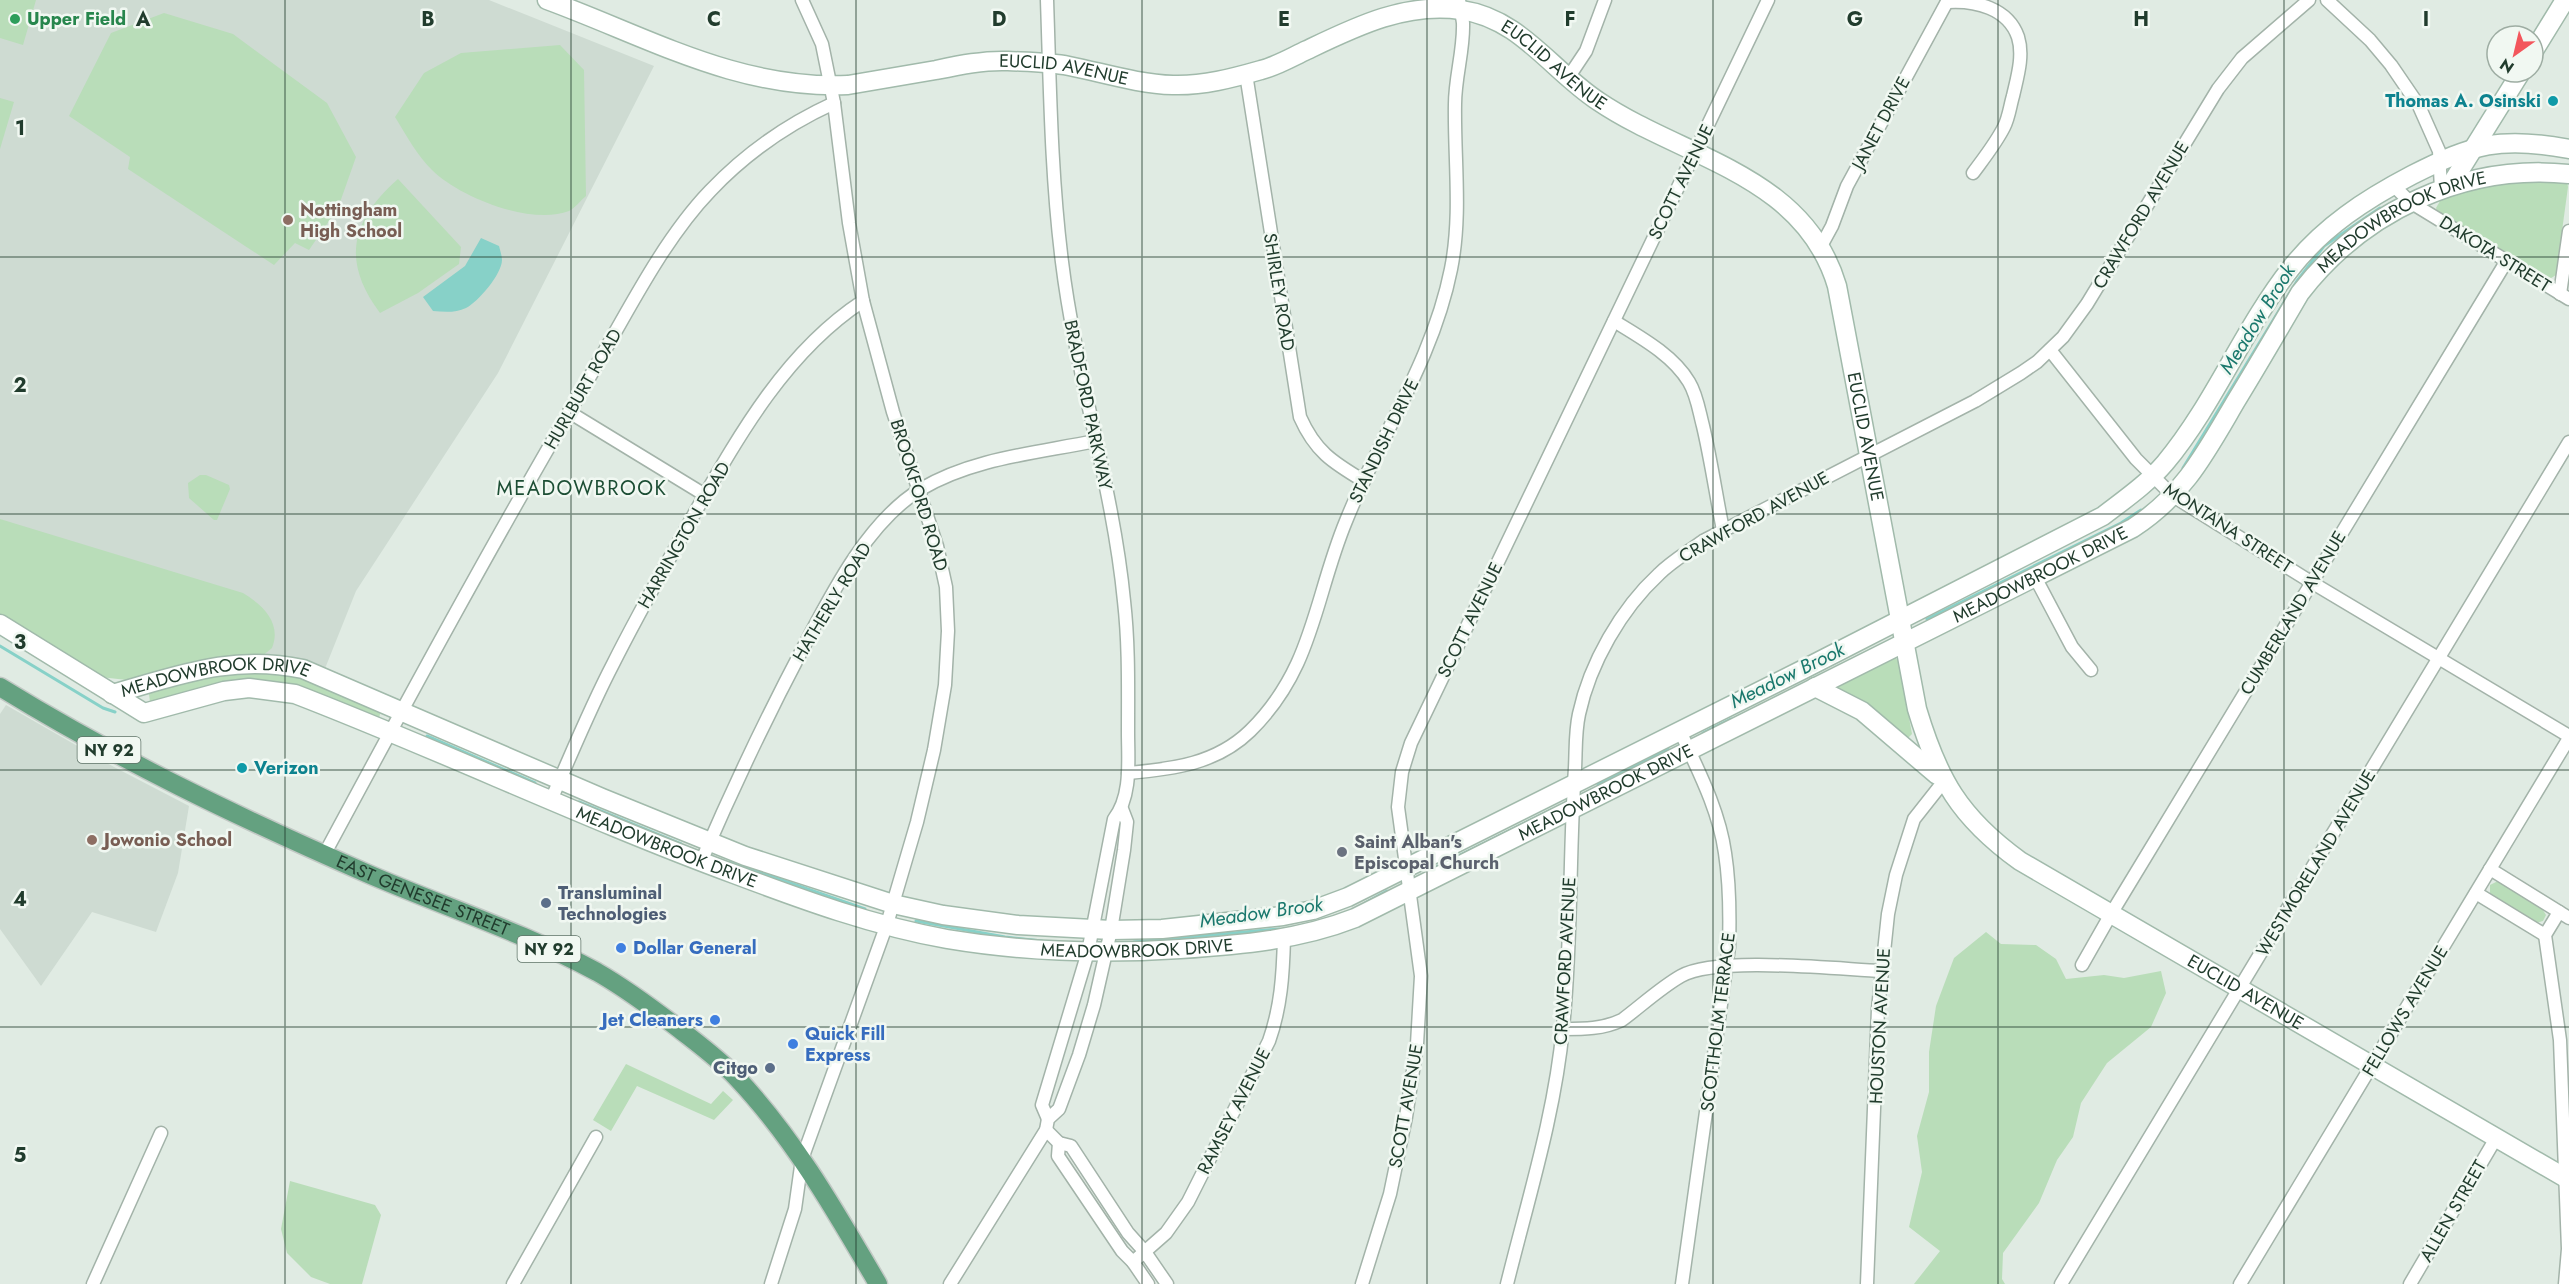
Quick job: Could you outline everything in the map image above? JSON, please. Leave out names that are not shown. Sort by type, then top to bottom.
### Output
[{"type":"main road","name":"EAST GENESEE STREET","points":[[0,687],[162,778],[324,855],[439,905],[543,945],[618,985],[689,1036],[736,1076],[802,1159],[878,1284]]},
{"type":"street","name":"EUCLID AVENUE","points":[[548,0],[691,59],[832,95],[849,86],[978,62],[1004,61],[1049,63],[1133,80],[1174,85],[1212,82],[1266,69],[1352,28],[1382,17],[1420,9],[1460,5],[1505,24],[1598,101],[1764,188],[1807,228],[1820,248],[1833,272],[1837,286],[1917,709],[1930,752],[1944,781],[1973,821],[2004,849],[2110,914],[2567,1179]]},
{"type":"street","name":"BROOKFORD ROAD","points":[[771,1284],[795,1209],[802,1159],[893,904],[934,750],[945,685],[948,631],[946,587],[937,546],[893,412],[863,301],[849,223],[832,95],[822,44],[802,0]]},
{"type":"street","name":"BRADFORD PARKWAY","points":[[1047,0],[1050,110],[1062,260],[1074,345],[1103,475],[1124,599],[1128,662],[1128,773],[1122,809],[1114,819],[1088,952],[1042,1105],[1047,1124]]},
{"type":"street","points":[[1568,78],[1586,51],[1605,0]]},
{"type":"street","name":"SCOTT AVENUE","points":[[1362,1284],[1390,1194],[1406,1117],[1417,1044],[1421,976],[1398,807],[1402,772],[1410,743],[1768,0]]},
{"type":"street","name":"CRAWFORD AVENUE","points":[[1507,1284],[1557,1077],[1568,976],[1573,783],[1579,714],[1589,680],[1625,614],[1672,562],[1724,530],[1975,401],[2021,374],[2050,350],[2063,337],[2087,304],[2218,88],[2242,58],[2309,0]]},
{"type":"street","points":[[2328,0],[2357,27],[2391,65],[2419,106],[2436,140],[2446,187]]},
{"type":"street","points":[[2545,32],[2565,0]]},
{"type":"street","points":[[1947,1],[1973,1],[1993,7],[2012,25],[2018,38],[2018,71],[2008,115],[2004,127],[1973,173]]},
{"type":"street","name":"JANET DRIVE","points":[[1820,248],[1832,226],[1847,186],[1947,1]]},
{"type":"street","name":"STANDISH DRIVE","points":[[1128,773],[1171,770],[1214,756],[1250,731],[1279,698],[1292,678],[1308,640],[1345,523],[1428,348],[1446,294],[1452,266],[1458,210],[1455,103],[1463,23],[1460,5]]},
{"type":"street","name":"SHIRLEY ROAD","points":[[1246,74],[1299,417],[1320,452],[1364,481]]},
{"type":"street","points":[[2446,187],[2513,84]]},
{"type":"street","name":"HURLBURT ROAD","points":[[324,855],[366,781],[399,712],[569,412],[679,229],[709,192],[736,166],[832,95]]},
{"type":"street","name":"MEADOWBROOK DRIVE","points":[[112,694],[218,665],[275,664],[303,669],[560,780],[780,869],[893,904],[943,915],[1018,925],[1111,930],[1162,929],[1283,916],[1313,910],[1348,897],[2103,516],[2142,487],[2170,457],[2204,408],[2292,267],[2342,216],[2393,185],[2440,161],[2472,149],[2506,142],[2569,149]]},
{"type":"street","name":"MEADOWBROOK DRIVE","points":[[0,624],[144,713],[224,691],[249,688],[279,690],[310,699],[631,835],[701,862],[794,897],[887,924],[949,939],[1088,952],[1224,946],[1284,938],[1323,931],[1355,918],[2133,528],[2158,512],[2173,496],[2207,450],[2300,293],[2318,270],[2355,236],[2410,202],[2446,187],[2511,173],[2569,174]]},
{"type":"street","name":"DAKOTA STREET","points":[[2393,185],[2410,202],[2565,297]]},
{"type":"street","points":[[2565,297],[2569,231]]},
{"type":"street","name":"CUMBERLAND AVENUE","points":[[2082,965],[2110,914],[2506,262]]},
{"type":"street","name":"HARRINGTON ROAD","points":[[551,800],[612,665],[705,495],[755,413],[796,360],[827,328],[863,301]]},
{"type":"street","points":[[1614,321],[1669,359],[1688,380],[1695,395],[1712,463],[1724,530]]},
{"type":"street","name":"MONTANA STREET","points":[[2050,350],[2152,477],[2173,496],[2569,737]]},
{"type":"street","points":[[569,412],[705,495]]},
{"type":"street","name":"HATHERLY ROAD","points":[[701,862],[772,707],[818,619],[867,541],[894,511],[919,490],[954,472],[994,461],[1095,441]]},
{"type":"street","name":"WESTMORELAND AVENUE","points":[[2061,1284],[2569,442]]},
{"type":"street","points":[[2035,577],[2072,647],[2091,670]]},
{"type":"street","name":"EUCLID AVENUE","points":[[1815,687],[1862,711],[1944,781]]},
{"type":"street","name":"SCOTTHOLM TERRACE","points":[[1680,731],[1706,788],[1725,851],[1730,902],[1727,966],[1682,1284]]},
{"type":"street","name":"FELLOWS AVENUE","points":[[2240,1284],[2569,737]]},
{"type":"street","name":"HOUSTON AVENUE","points":[[1867,1284],[1881,971],[1888,915],[1896,875],[1914,819],[1944,781]]},
{"type":"street","name":"BRADFORD PARKWAY","points":[[950,1284],[1047,1124],[1059,1109],[1079,1055],[1111,930],[1127,822],[1122,809]]},
{"type":"street","points":[[2490,869],[2564,915],[2545,935]]},
{"type":"street","points":[[2476,893],[2545,935]]},
{"type":"street","points":[[2545,935],[2560,1040],[2567,1179],[2568,1249],[2565,1284]]},
{"type":"street","name":"RAMSEY AVENUE","points":[[1133,1262],[1166,1233],[1188,1202],[1269,1041],[1278,1016],[1283,987],[1284,938]]},
{"type":"street","points":[[1563,1029],[1590,1029],[1611,1025],[1622,1020],[1681,976],[1699,969],[1727,966],[1881,971]]},
{"type":"street","points":[[1047,1124],[1059,1143],[1058,1156],[1122,1251],[1133,1262],[1148,1284]]},
{"type":"street","points":[[93,1284],[161,1133]]},
{"type":"street","points":[[513,1284],[596,1137]]},
{"type":"street","name":"ALLEN STREET","points":[[2410,1284],[2496,1137]]},
{"type":"street","points":[[1059,1143],[1071,1146],[1128,1233],[1145,1252],[1167,1284]]},
{"type":"shaded area","name":"Nottingham High School","points":[[0,0],[489,0],[654,66],[498,373],[356,591],[324,671],[224,660],[127,680],[0,616]]},
{"type":"shaded area","name":"Jowonio School","points":[[6,705],[114,767],[189,806],[178,873],[156,932],[92,912],[41,986],[0,929],[0,714]]},
{"type":"green space","name":"Upper Field","points":[[0,0],[36,0],[23,45],[0,38]]},
{"type":"green space","points":[[164,13],[233,34],[327,103],[356,157],[338,208],[309,250],[295,243],[274,265],[128,169],[130,157],[69,116],[111,33]]},
{"type":"green space","points":[[560,45],[584,70],[586,196],[569,211],[553,215],[516,212],[477,199],[459,190],[432,170],[412,145],[395,117],[424,73],[461,53]]},
{"type":"green space","points":[[0,98],[14,102],[0,149]]},
{"type":"green space","points":[[398,179],[461,247],[459,264],[418,293],[380,313],[360,276],[356,259],[357,242],[361,226],[370,210],[382,194]]},
{"type":"green space","points":[[2499,180],[2567,182],[2556,275],[2548,280],[2438,213],[2436,208],[2440,201],[2468,188]]},
{"type":"green space","points":[[200,475],[206,475],[229,485],[230,489],[217,520],[214,520],[189,498],[188,483]]},
{"type":"green space","points":[[0,519],[243,593],[264,609],[269,616],[274,631],[272,648],[261,657],[224,660],[127,680],[100,677],[0,616]]},
{"type":"green space","points":[[1895,657],[1899,662],[1912,734],[1907,739],[1838,688]]},
{"type":"green space","points":[[238,668],[310,679],[379,710],[379,719],[305,693],[150,702],[149,694],[152,689]]},
{"type":"green space","points":[[2498,881],[2541,907],[2546,915],[2543,921],[2536,923],[2490,895],[2490,885]]},
{"type":"green space","points":[[1986,932],[2001,944],[2036,945],[2056,959],[2066,979],[2104,975],[2124,978],[2161,971],[2166,993],[2151,1027],[2107,1063],[2081,1103],[2073,1137],[2057,1160],[2039,1203],[2003,1253],[2002,1279],[2005,1284],[1914,1284],[1940,1251],[1909,1227],[1922,1172],[1917,1136],[1929,1092],[1929,1052],[1936,1006],[1954,958]]},
{"type":"green space","points":[[626,1064],[711,1104],[723,1091],[733,1100],[714,1120],[637,1086],[611,1131],[593,1120]]},
{"type":"green space","points":[[290,1181],[375,1205],[381,1215],[362,1284],[330,1284],[311,1277],[287,1253],[281,1229]]},
{"type":"water","points":[[481,238],[499,246],[502,260],[494,280],[483,294],[466,308],[446,312],[433,311],[423,297],[465,266]]},
{"type":"waterway","name":"Meadow Brook","points":[[2183,468],[2297,281],[2324,246],[2380,208]]},
{"type":"waterway","name":"Meadow Brook","points":[[1927,619],[2121,523],[2141,510]]},
{"type":"waterway","name":"Meadow Brook","points":[[0,646],[103,708],[115,712]]},
{"type":"waterway","name":"Meadow Brook","points":[[1703,733],[1731,719]]},
{"type":"waterway","name":"Meadow Brook","points":[[427,736],[535,783]]},
{"type":"waterway","name":"Meadow Brook","points":[[1598,784],[1668,749]]},
{"type":"waterway","name":"Meadow Brook","points":[[579,802],[681,844]]},
{"type":"waterway","name":"Meadow Brook","points":[[1428,871],[1551,810]]},
{"type":"waterway","name":"Meadow Brook","points":[[730,862],[865,909]]},
{"type":"waterway","name":"Meadow Brook","points":[[1365,903],[1387,891]]},
{"type":"waterway","name":"Meadow Brook","points":[[916,921],[1005,937],[1042,941]]},
{"type":"waterway","name":"Meadow Brook","points":[[1134,942],[1279,929]]},
{"type":"place","name":"Upper Field","points":[[15,19]]},
{"type":"place","name":"Thomas A. Osinski","points":[[2553,101]]},
{"type":"place","name":"Nottingham High School","points":[[288,220]]},
{"type":"place","name":"Verizon","points":[[242,768]]},
{"type":"place","name":"Jowonio School","points":[[92,840]]},
{"type":"place","name":"Saint Alban's Episcopal Church","points":[[1342,852]]},
{"type":"place","name":"Transluminal Technologies","points":[[546,903]]},
{"type":"place","name":"Dollar General","points":[[621,948]]},
{"type":"place","name":"Jet Cleaners","points":[[715,1020]]},
{"type":"place","name":"Quick Fill Express","points":[[793,1044]]},
{"type":"place","name":"Citgo","points":[[770,1068]]},
{"type":"district","name":"MEADOWBROOK","points":[[582,488]]}]
